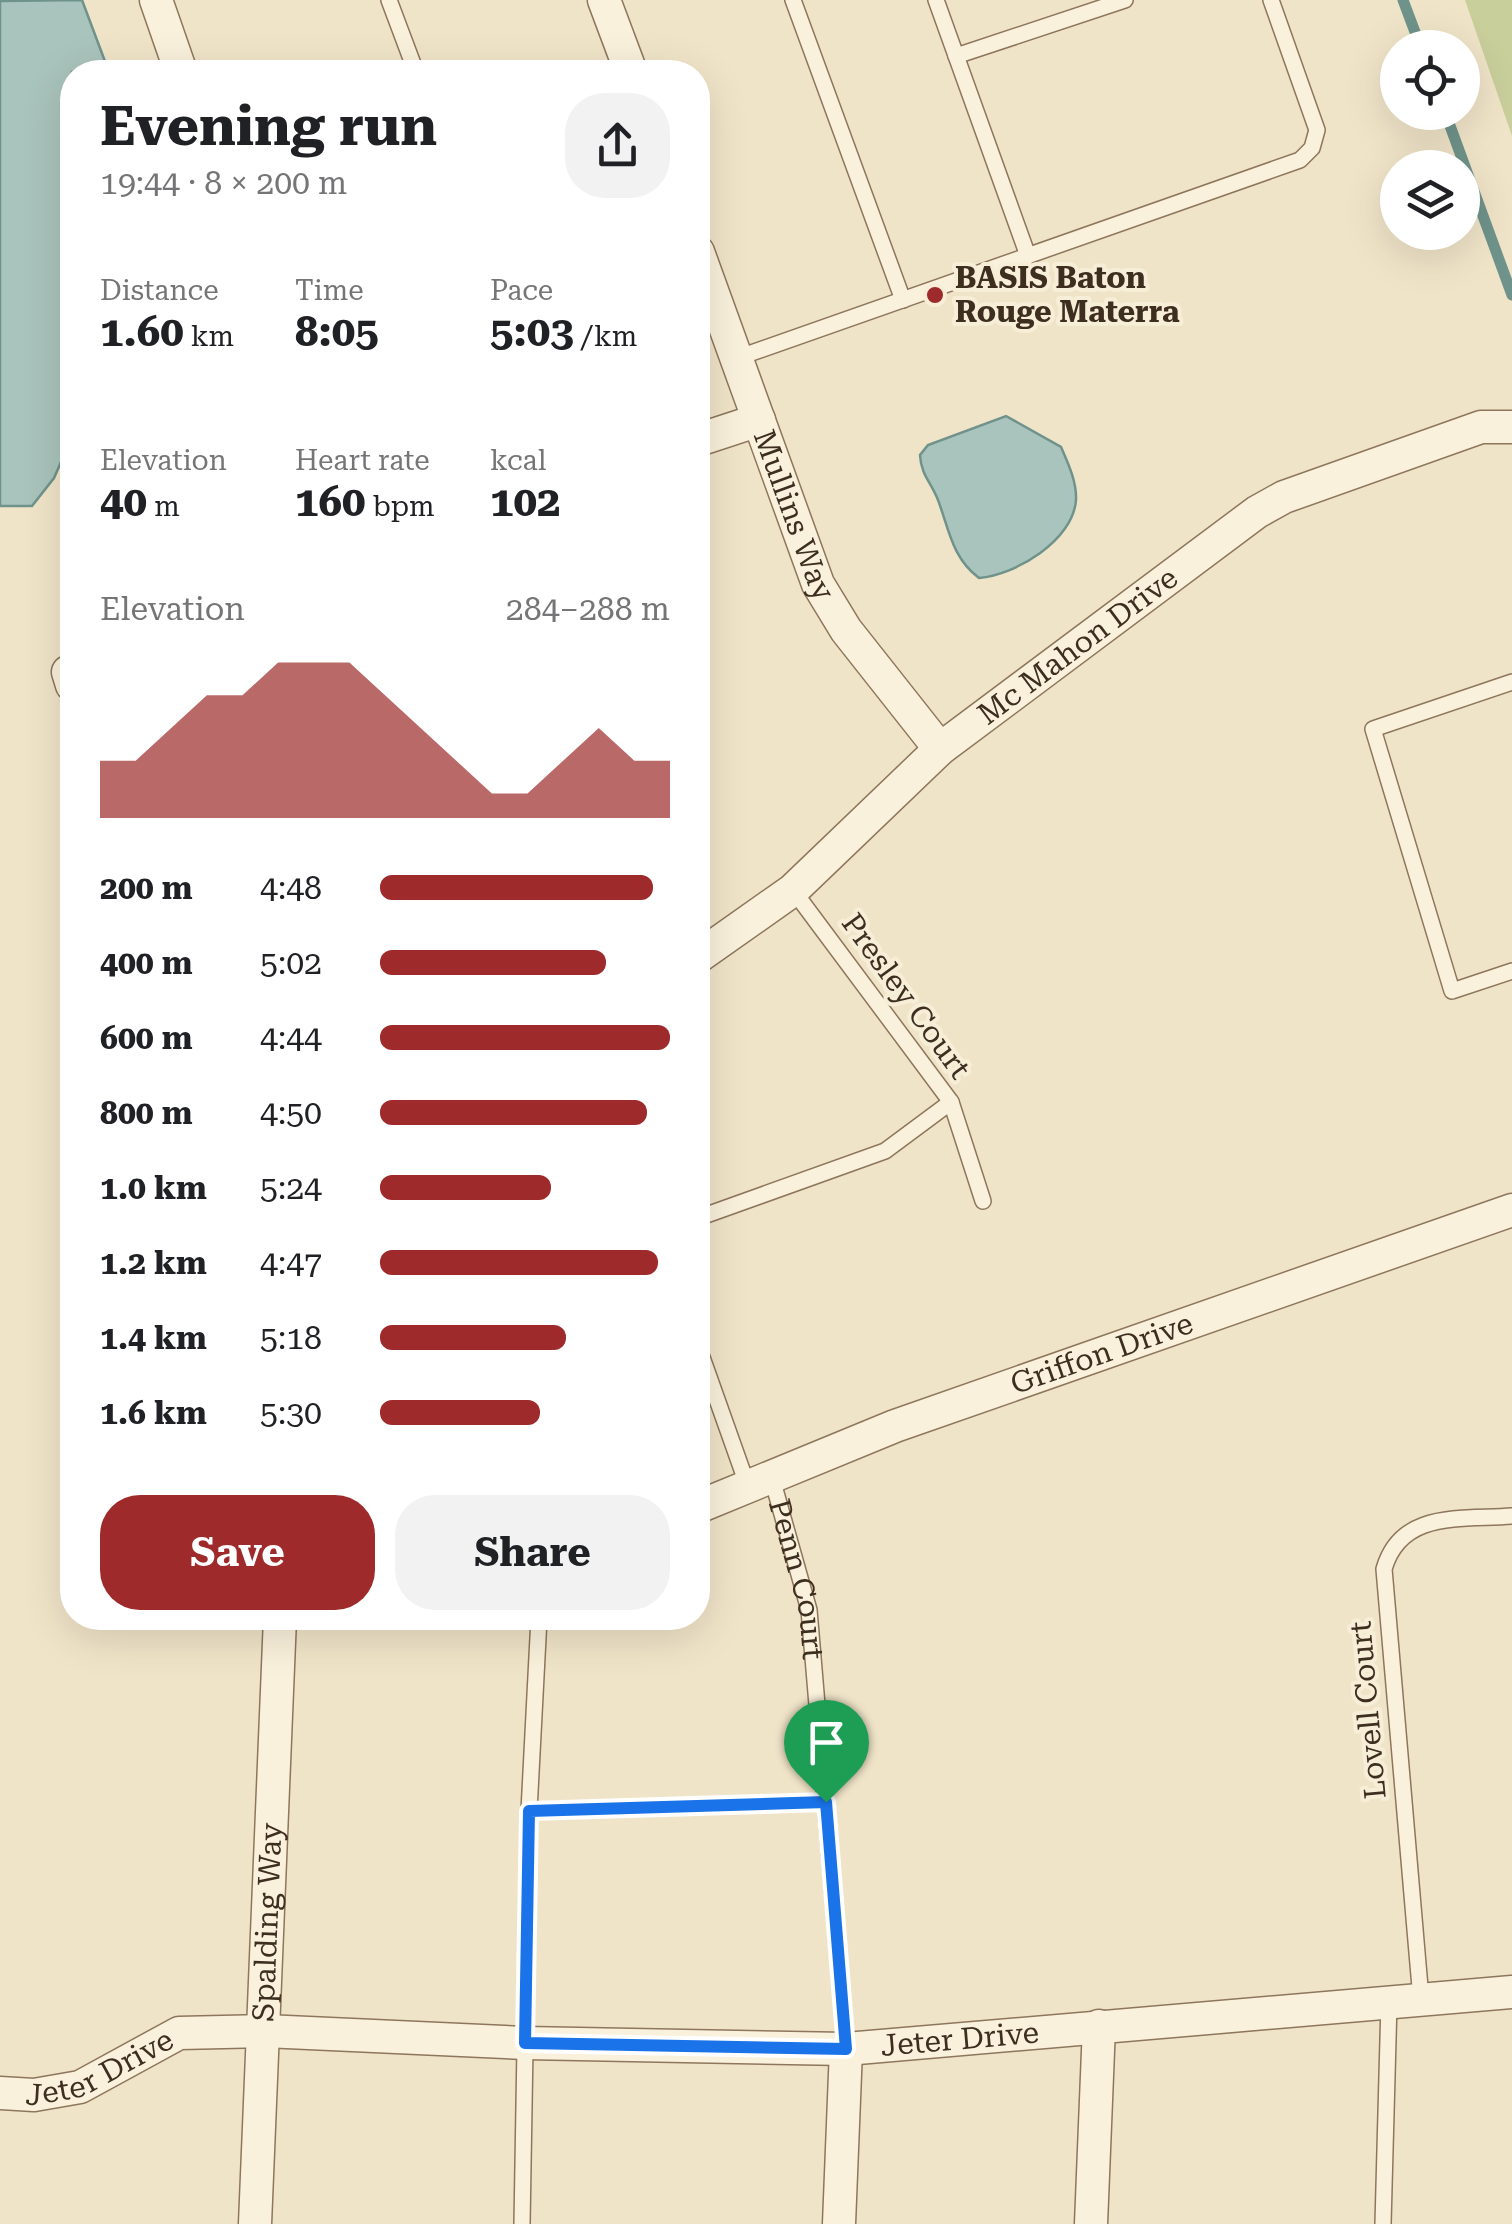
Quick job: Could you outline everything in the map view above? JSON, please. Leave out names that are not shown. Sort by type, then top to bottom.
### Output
[{"type":"street","points":[[156,0],[177,60]]},
{"type":"street","points":[[604,0],[626,60]]},
{"type":"street","name":"Mullins Way","points":[[710,285],[829,605],[940,749]]},
{"type":"street","points":[[710,436],[759,420]]},
{"type":"street","name":"Mc Mahon Drive","points":[[710,949],[794,890],[940,749],[1258,512],[1284,497],[1480,428],[1512,427]]},
{"type":"street","name":"Griffon Drive","points":[[710,1501],[895,1426],[1512,1210]]},
{"type":"street","name":"Spalding Way","points":[[255,2224],[280,1630]]},
{"type":"street","name":"Jeter Drive","points":[[0,2093],[34,2096],[80,2087],[180,2033],[265,2031],[525,2043],[846,2049],[1512,1992]]},
{"type":"street","points":[[1091,2224],[1099,2026]]},
{"type":"street","name":"Penn Court","points":[[839,2224],[846,2049]]},
{"type":"lane","points":[[389,0],[412,60]]},
{"type":"lane","points":[[793,0],[902,300]]},
{"type":"lane","points":[[936,0],[1028,256]]},
{"type":"lane","points":[[956,56],[1125,0]]},
{"type":"lane","points":[[737,358],[1300,160],[1312,148],[1316,130],[1271,0]]},
{"type":"lane","points":[[1512,682],[1374,729],[1452,991],[1512,970]]},
{"type":"lane","name":"Presley Court","points":[[710,1214],[884,1151],[951,1102],[794,890]]},
{"type":"lane","points":[[951,1102],[983,1201]]},
{"type":"lane","name":"Penn Court","points":[[710,1372],[759,1480],[809,1610],[846,2049]]},
{"type":"lane","name":"Lovell Court","points":[[1383,2224],[1405,2001],[1384,1568],[1396,1542],[1416,1528],[1512,1516]]},
{"type":"lane","points":[[522,2224],[529,1811],[537,1630]]},
{"type":"lane","points":[[529,1811],[826,1802]]},
{"type":"green space","points":[[1465,0],[1512,0],[1512,136],[1480,43],[1480,30],[1475,30]]},
{"type":"water","points":[[82,0],[104,60],[60,60],[60,464],[32,506],[0,506],[0,1]]},
{"type":"water","points":[[1006,416],[1061,447],[1074,480],[1076,500],[1065,529],[1040,553],[1009,570],[979,578],[957,552],[920,455],[928,445]]},
{"type":"waterway","points":[[1403,0],[1414,30]]},
{"type":"waterway","points":[[1452,130],[1512,295]]},
{"type":"place","name":"BASIS Baton Rouge Materra","points":[[935,295]]},
{"type":"route","points":[[826,1802],[846,2049],[525,2043],[529,1811],[826,1802]]}]
